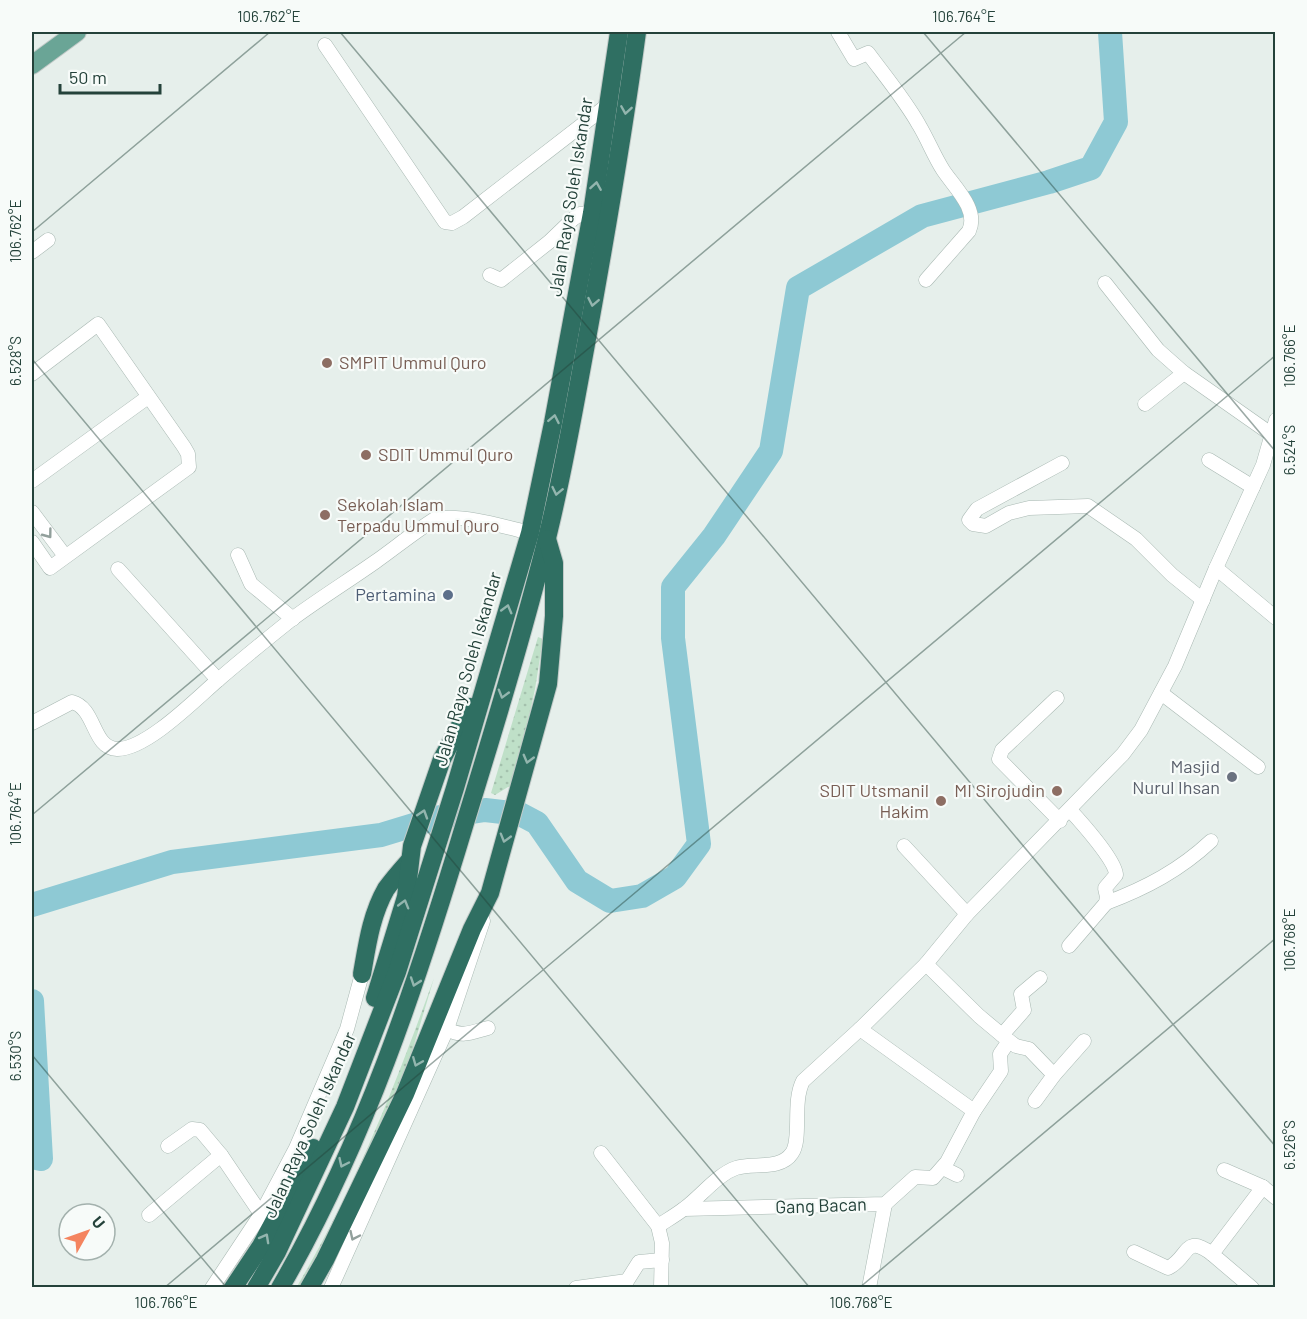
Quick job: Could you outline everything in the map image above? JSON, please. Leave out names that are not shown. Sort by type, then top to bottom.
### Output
[{"type":"highway","name":"Jalan Raya Soleh Iskandar","points":[[256,1287],[277,1252],[345,1107],[397,972],[492,665],[538,535],[570,429],[608,223],[623,68],[619,32]]},
{"type":"highway","name":"Jalan Raya Soleh Iskandar","points":[[279,1287],[306,1239],[365,1115],[416,978],[474,795],[538,535],[553,423],[592,213],[609,104],[637,32]]},
{"type":"highway","points":[[309,1287],[325,1260],[405,1094],[490,890],[548,684],[554,616],[554,563],[538,535]]},
{"type":"highway","points":[[233,1287],[261,1246],[304,1167],[369,1017],[406,897],[411,853],[433,782],[442,759],[492,665]]},
{"type":"highway","points":[[362,975],[369,935],[376,912],[386,889],[411,853]]},
{"type":"main road","points":[[32,65],[77,32]]},
{"type":"street","points":[[838,32],[854,59],[868,53],[918,123],[944,171],[960,191],[969,212],[972,222],[969,231],[926,280]]},
{"type":"street","points":[[325,45],[445,222],[449,223],[463,217],[609,104]]},
{"type":"street","points":[[490,275],[501,280],[549,242],[573,219],[580,214],[592,213]]},
{"type":"street","points":[[32,252],[48,240]]},
{"type":"street","points":[[658,1226],[684,1209],[729,1170],[777,1163],[790,1156],[795,1146],[799,1089],[809,1074],[860,1029],[926,964],[967,914],[1123,754],[1141,730],[1175,666],[1263,465],[1273,427],[1184,373],[1158,350],[1105,283]]},
{"type":"street","points":[[32,374],[98,324],[184,447],[188,454],[189,467],[50,568],[32,542]]},
{"type":"street","points":[[1145,404],[1184,373]]},
{"type":"street","points":[[32,481],[148,397]]},
{"type":"street","points":[[1209,460],[1252,487]]},
{"type":"street","points":[[1062,463],[977,509],[969,520],[973,524],[986,526],[1009,513],[1029,508],[1088,506],[1136,539],[1203,600]]},
{"type":"street","points":[[1263,465],[1275,474]]},
{"type":"street","points":[[32,512],[66,556]]},
{"type":"street","points":[[32,723],[72,702],[87,714],[102,742],[108,747],[119,749],[135,744],[170,722],[293,619],[435,519],[445,517],[463,519],[538,535]]},
{"type":"street","points":[[238,555],[251,584],[293,619]]},
{"type":"street","points":[[1216,568],[1275,618]]},
{"type":"street","points":[[118,569],[218,680]]},
{"type":"street","points":[[1161,693],[1258,767]]},
{"type":"street","points":[[1057,698],[1002,750],[999,759],[1060,821]]},
{"type":"street","points":[[1069,946],[1106,903],[1105,888],[1116,875],[1116,869],[1107,855],[1070,810]]},
{"type":"street","points":[[1106,903],[1120,899],[1175,871],[1211,841]]},
{"type":"street","points":[[904,846],[967,914]]},
{"type":"street","points":[[332,1287],[447,1029],[474,953],[490,890]]},
{"type":"street","points":[[926,964],[978,1016],[1016,1046],[1029,1049],[1054,1075]]},
{"type":"street","points":[[212,1287],[261,1214],[296,1148],[347,1029],[362,975]]},
{"type":"street","points":[[957,1175],[942,1168],[974,1111],[1002,1071],[1000,1054],[1006,1038],[1024,1010],[1022,994],[1040,978]]},
{"type":"street","points":[[447,1029],[456,1035],[488,1028]]},
{"type":"street","points":[[860,1029],[974,1111]]},
{"type":"street","points":[[1035,1101],[1084,1041]]},
{"type":"street","points":[[168,1146],[192,1129],[200,1130],[221,1155],[261,1214]]},
{"type":"street","points":[[601,1153],[658,1226],[663,1260],[661,1287]]},
{"type":"street","points":[[149,1215],[221,1155]]},
{"type":"street","name":"Gang Bacan","points":[[684,1209],[885,1204],[915,1178],[933,1178],[942,1168]]},
{"type":"street","points":[[1224,1170],[1263,1186],[1275,1198]]},
{"type":"street","points":[[1212,1254],[1263,1186]]},
{"type":"street","points":[[869,1287],[885,1204]]},
{"type":"street","points":[[1134,1252],[1168,1268],[1174,1265],[1187,1248],[1199,1245],[1252,1287]]},
{"type":"street","points":[[576,1287],[627,1281],[639,1262],[663,1260]]},
{"type":"green space","points":[[538,637],[543,639],[514,788],[508,787],[495,795],[491,793]]},
{"type":"green space","points":[[434,978],[406,1072],[312,1287],[296,1288],[337,1214],[355,1175],[405,1058]]},
{"type":"waterway","points":[[32,905],[172,862],[381,835],[440,817],[485,810],[520,814],[537,823],[577,881],[610,901],[642,896],[675,877],[699,844],[673,638],[673,587],[714,536],[771,451],[798,288],[922,216],[1049,182],[1091,168],[1116,122],[1110,32]]},
{"type":"waterway","points":[[32,1001],[41,1159],[32,1157]]},
{"type":"place","name":"SMPIT Ummul Quro","points":[[327,363]]},
{"type":"place","name":"SDIT Ummul Quro","points":[[366,455]]},
{"type":"place","name":"Sekolah Islam Terpadu Ummul Quro","points":[[325,515]]},
{"type":"place","name":"Pertamina","points":[[448,595]]},
{"type":"place","name":"Masjid Nurul Ihsan","points":[[1232,777]]},
{"type":"place","name":"MI Sirojudin","points":[[1057,791]]},
{"type":"place","name":"SDIT Utsmanil Hakim","points":[[941,801]]}]
